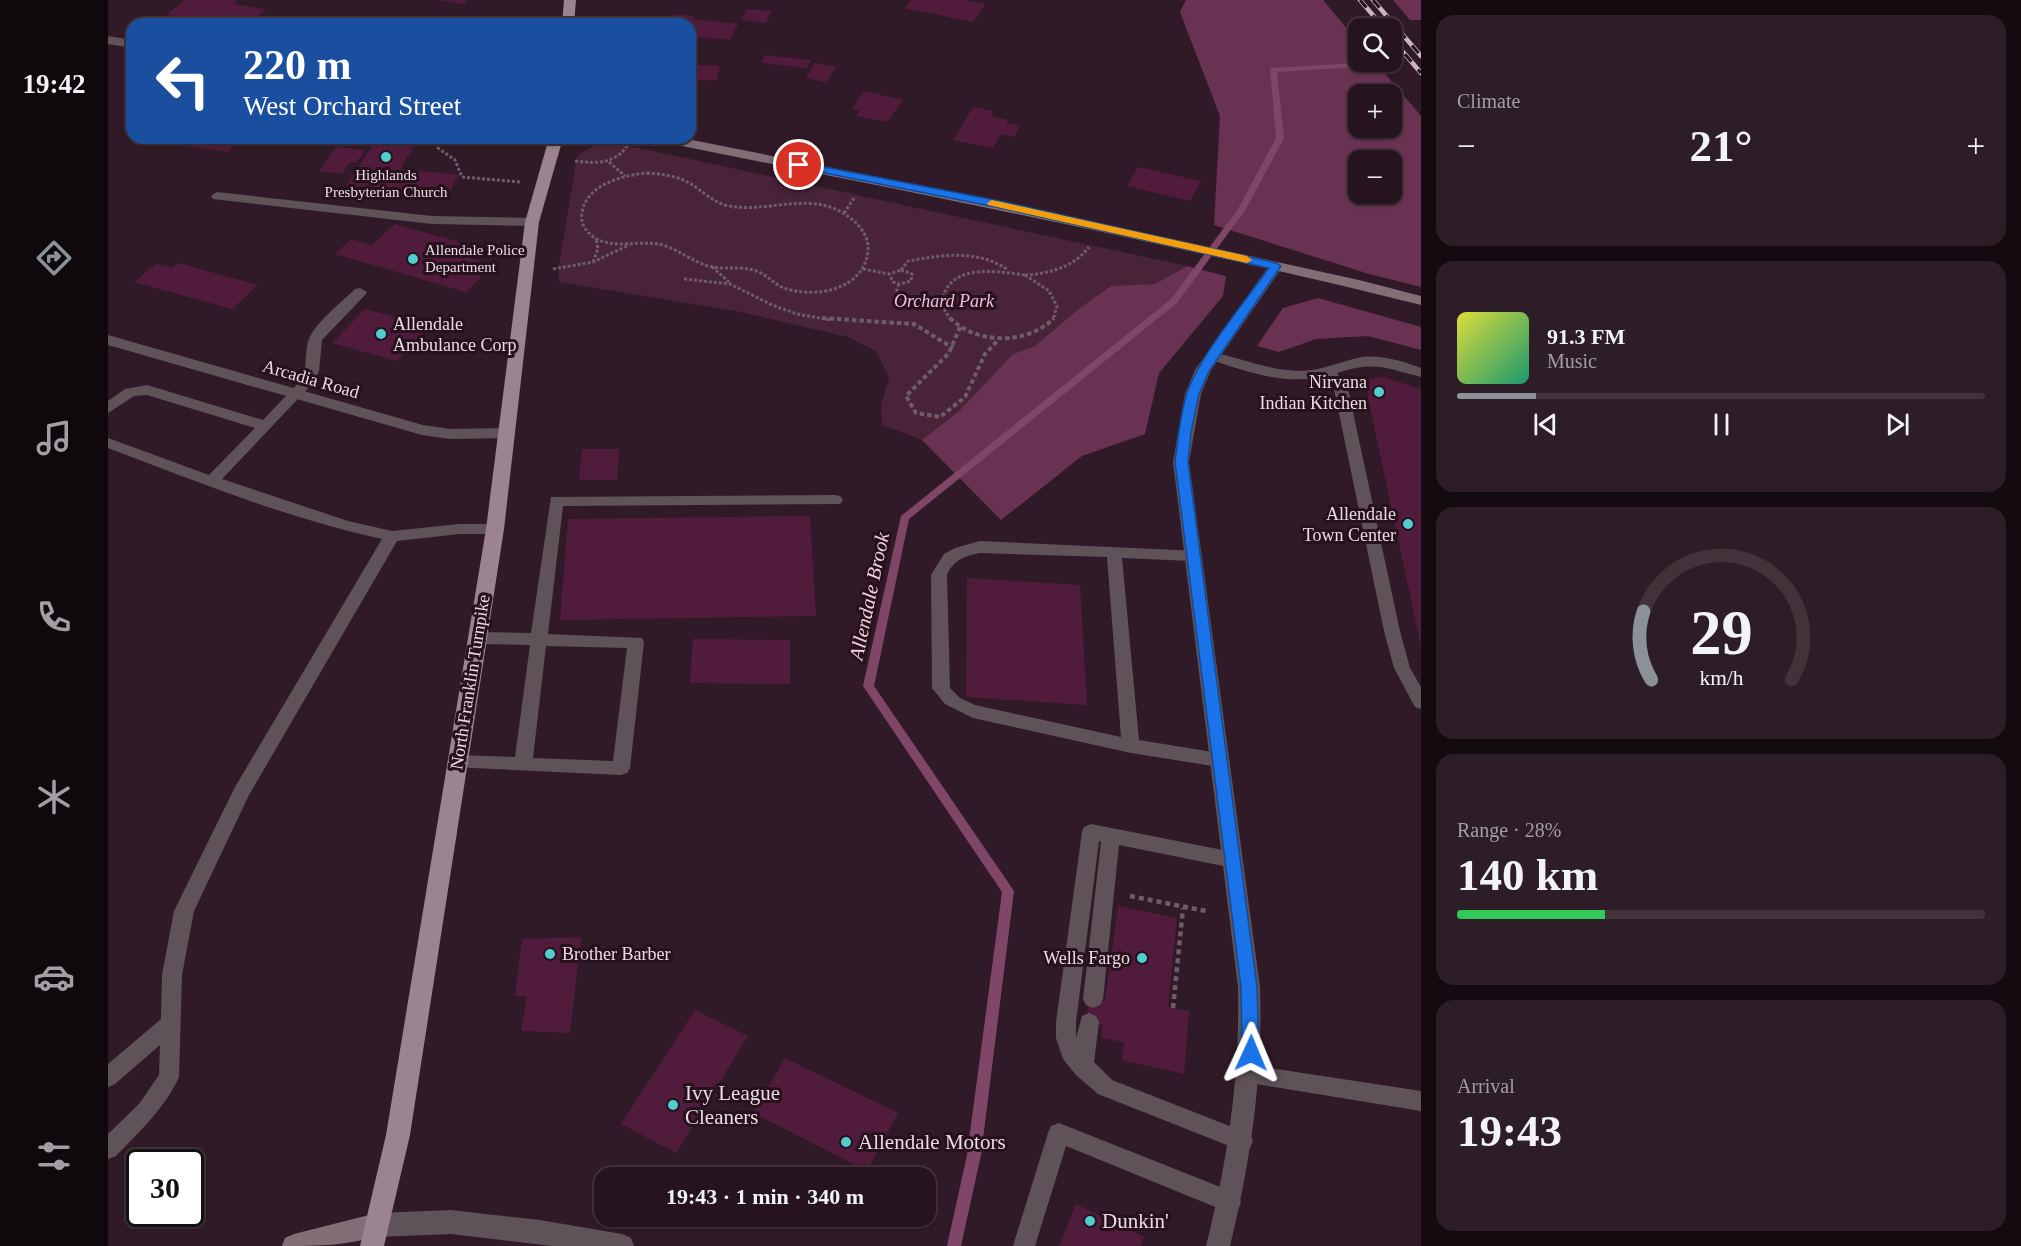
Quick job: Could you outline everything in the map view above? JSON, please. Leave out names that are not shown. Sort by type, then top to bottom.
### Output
[{"type":"main road","points":[[568,18],[570,0]]},
{"type":"main road","name":"North Franklin Turnpike","points":[[375,1235],[398,1135],[495,529],[532,222],[554,144]]},
{"type":"main road","points":[[692,144],[1005,206],[1359,284],[1421,301]]},
{"type":"main road","points":[[294,1246],[375,1235]]},
{"type":"street","points":[[108,40],[126,43]]},
{"type":"street","points":[[1218,1246],[1230,1202],[1242,1141],[1250,1074],[1252,1031],[1249,987],[1181,462],[1193,394],[1203,370],[1276,266]]},
{"type":"street","name":"Arcadia Road","points":[[108,340],[295,396],[422,430],[450,434],[507,433]]},
{"type":"street","points":[[375,1235],[451,1222],[540,1232],[622,1246]]},
{"type":"lane","points":[[217,196],[432,220],[532,222]]},
{"type":"lane","points":[[211,481],[295,396],[312,371],[313,352],[320,332],[360,292]]},
{"type":"lane","points":[[1213,356],[1277,374],[1301,376],[1329,372],[1346,365],[1370,361],[1389,362],[1421,373]]},
{"type":"lane","points":[[1329,372],[1341,389],[1376,561],[1402,668],[1421,702]]},
{"type":"lane","points":[[108,408],[130,392],[147,390],[266,426]]},
{"type":"lane","points":[[108,443],[211,481],[346,526],[392,536],[459,529],[495,529]]},
{"type":"lane","points":[[523,764],[556,501],[835,500]]},
{"type":"lane","points":[[108,1149],[146,1111],[169,1077],[172,975],[184,911],[241,792],[392,536]]},
{"type":"lane","points":[[1192,555],[980,547],[951,557],[942,565],[939,575],[939,675],[941,688],[946,697],[964,708],[1131,746],[1219,759]]},
{"type":"lane","points":[[1114,552],[1131,746]]},
{"type":"lane","points":[[458,762],[621,768],[636,642],[477,638]]},
{"type":"lane","points":[[1233,860],[1091,832],[1066,1022],[1066,1038],[1070,1052],[1083,1068],[1105,1087],[1242,1141]]},
{"type":"lane","points":[[1093,999],[1111,837]]},
{"type":"lane","points":[[1083,1068],[1089,1022]]},
{"type":"lane","points":[[108,1077],[170,1024]]},
{"type":"lane","points":[[1250,1074],[1421,1101]]},
{"type":"lane","points":[[1024,1246],[1059,1132],[1230,1202]]},
{"type":"path","points":[[440,144],[438,148],[455,160],[462,177],[524,182]]},
{"type":"path","points":[[570,160],[593,164],[609,162],[622,156],[628,144]]},
{"type":"path","points":[[609,162],[626,176]]},
{"type":"path","points":[[647,173],[672,177],[684,181],[706,197],[727,205],[754,207],[802,202],[844,213],[861,227],[866,237],[869,246],[863,269],[844,287],[814,292],[785,288],[757,271],[712,267],[662,245],[607,242],[596,238],[582,223],[582,207],[595,190],[626,176],[647,173]]},
{"type":"path","points":[[844,213],[859,191]]},
{"type":"path","points":[[592,262],[598,249],[596,238]]},
{"type":"path","points":[[1025,275],[1067,267],[1082,256],[1092,241]]},
{"type":"path","points":[[553,269],[592,262],[632,244]]},
{"type":"path","points":[[901,270],[904,264],[916,259],[964,256],[1002,264],[1009,271]]},
{"type":"path","points":[[712,267],[730,284],[772,305],[797,314],[839,321],[914,324],[953,348]]},
{"type":"path","points":[[863,269],[889,274],[901,270],[912,274],[913,278],[911,281],[899,284],[893,282],[889,274]]},
{"type":"path","points":[[1009,271],[1041,282],[1052,292],[1058,304],[1057,315],[1049,326],[1036,334],[999,339],[971,333],[949,318],[943,308],[943,297],[949,286],[960,278],[976,272],[1009,271]]},
{"type":"path","points":[[684,279],[730,284]]},
{"type":"path","points":[[899,284],[896,292],[898,298],[905,302],[943,308]]},
{"type":"path","points":[[960,327],[953,348],[936,367],[913,386],[906,396],[916,413],[940,417],[965,397],[985,354],[999,339]]},
{"type":"path","points":[[1104,891],[1206,911]]},
{"type":"path","points":[[1173,1008],[1183,908]]},
{"type":"green space","name":"Orchard Park","points":[[620,144],[1187,266],[1155,284],[1111,287],[1077,310],[1035,346],[1013,354],[959,411],[922,440],[882,425],[881,405],[889,378],[876,351],[848,337],[741,312],[559,282],[559,265],[577,157],[594,146]]},
{"type":"shaded area","points":[[1186,0],[1323,0],[1348,30],[1348,72],[1384,72],[1394,84],[1348,84],[1348,138],[1402,138],[1402,94],[1421,116],[1421,287],[1366,273],[1214,225],[1220,116],[1180,12]]},
{"type":"shaded area","points":[[1393,0],[1421,0],[1421,20],[1410,20]]},
{"type":"shaded area","points":[[1187,266],[1226,276],[1223,296],[1159,373],[1145,434],[1082,456],[1001,520],[922,440],[959,411],[1013,354],[1035,346],[1077,310],[1111,286],[1155,284]]},
{"type":"shaded area","points":[[1318,298],[1421,327],[1421,350],[1368,336],[1316,339],[1279,352],[1257,346],[1283,308]]},
{"type":"building","points":[[184,0],[234,0],[237,1],[234,4],[266,9],[256,18],[195,18],[167,15]]},
{"type":"building","points":[[437,0],[467,0],[464,4]]},
{"type":"building","points":[[911,0],[965,0],[986,4],[973,22],[904,8]]},
{"type":"building","points":[[747,9],[771,11],[766,23],[741,20]]},
{"type":"building","points":[[674,14],[694,16],[693,18],[672,18]]},
{"type":"building","points":[[696,19],[738,24],[730,40],[696,37]]},
{"type":"building","points":[[765,55],[811,60],[807,68],[761,63]]},
{"type":"building","points":[[814,63],[836,67],[826,82],[806,78]]},
{"type":"building","points":[[696,65],[720,66],[717,80],[696,81]]},
{"type":"building","points":[[864,91],[903,100],[887,122],[856,116],[860,110],[852,109]]},
{"type":"building","points":[[973,107],[993,111],[991,116],[1020,126],[1014,137],[1001,134],[993,148],[953,140]]},
{"type":"building","points":[[172,144],[235,144],[228,152]]},
{"type":"building","name":"Highlands Presbyterian Church","points":[[373,144],[389,146],[390,144],[415,144],[400,169],[459,175],[447,196],[346,186]]},
{"type":"building","points":[[337,146],[365,150],[356,163],[350,162],[342,174],[319,171]]},
{"type":"building","points":[[1138,167],[1201,181],[1190,201],[1127,186]]},
{"type":"building","name":"Allendale Police Department","points":[[395,224],[477,247],[467,257],[481,261],[470,273],[482,276],[466,292],[335,254],[351,239],[372,245]]},
{"type":"building","points":[[178,263],[258,285],[232,309],[134,282],[156,264],[172,268]]},
{"type":"building","name":"Allendale Ambulance Corp","points":[[365,309],[429,326],[397,361],[332,343]]},
{"type":"building","name":"Allendale Town Center","points":[[1384,377],[1421,389],[1421,646],[1368,398],[1369,379]]},
{"type":"building","points":[[582,449],[619,449],[617,480],[579,480]]},
{"type":"building","points":[[810,516],[816,616],[560,620],[568,519]]},
{"type":"building","points":[[967,578],[1080,585],[1087,705],[966,697]]},
{"type":"building","points":[[693,639],[790,640],[790,684],[690,683]]},
{"type":"building","name":"Wells Fargo","points":[[1118,906],[1177,918],[1168,1007],[1189,1011],[1184,1074],[1122,1060],[1124,1042],[1101,1038],[1103,1025],[1086,1021],[1089,998],[1105,1001]]},
{"type":"building","points":[[581,937],[570,1033],[521,1031],[527,997],[515,996],[522,939]]},
{"type":"building","points":[[695,1010],[748,1036],[676,1153],[621,1124]]},
{"type":"building","name":"Allendale Motors","points":[[785,1058],[898,1113],[869,1167],[859,1167],[753,1113]]},
{"type":"building","name":"Dunkin'","points":[[1076,1204],[1144,1237],[1141,1246],[1059,1246]]},
{"type":"waterway","name":"Allendale Brook","points":[[954,1246],[974,1155],[1008,891],[868,686],[904,518],[1174,301],[1242,209],[1280,138],[1273,70],[1348,65]]},
{"type":"railway","points":[[1360,0],[1375,18]]},
{"type":"railway","points":[[1373,0],[1421,56]]},
{"type":"railway","points":[[1402,51],[1421,73]]},
{"type":"slow traffic","points":[[992,203],[1247,260]]},
{"type":"place","name":"Highlands Presbyterian Church","points":[[386,157]]},
{"type":"place","name":"Allendale Police Department","points":[[413,259]]},
{"type":"place","name":"Allendale Ambulance Corp","points":[[381,334]]},
{"type":"place","name":"Nirvana Indian Kitchen","points":[[1379,392]]},
{"type":"place","name":"Allendale Town Center","points":[[1408,524]]},
{"type":"place","name":"Brother Barber","points":[[550,954]]},
{"type":"place","name":"Wells Fargo","points":[[1142,958]]},
{"type":"place","name":"Ivy League Cleaners","points":[[673,1105]]},
{"type":"place","name":"Allendale Motors","points":[[846,1142]]},
{"type":"place","name":"Dunkin'","points":[[1090,1221]]},
{"type":"route","points":[[799,165],[1005,206],[1276,266],[1235,328],[1203,370],[1193,394],[1181,462],[1249,987],[1251,1053]]}]
